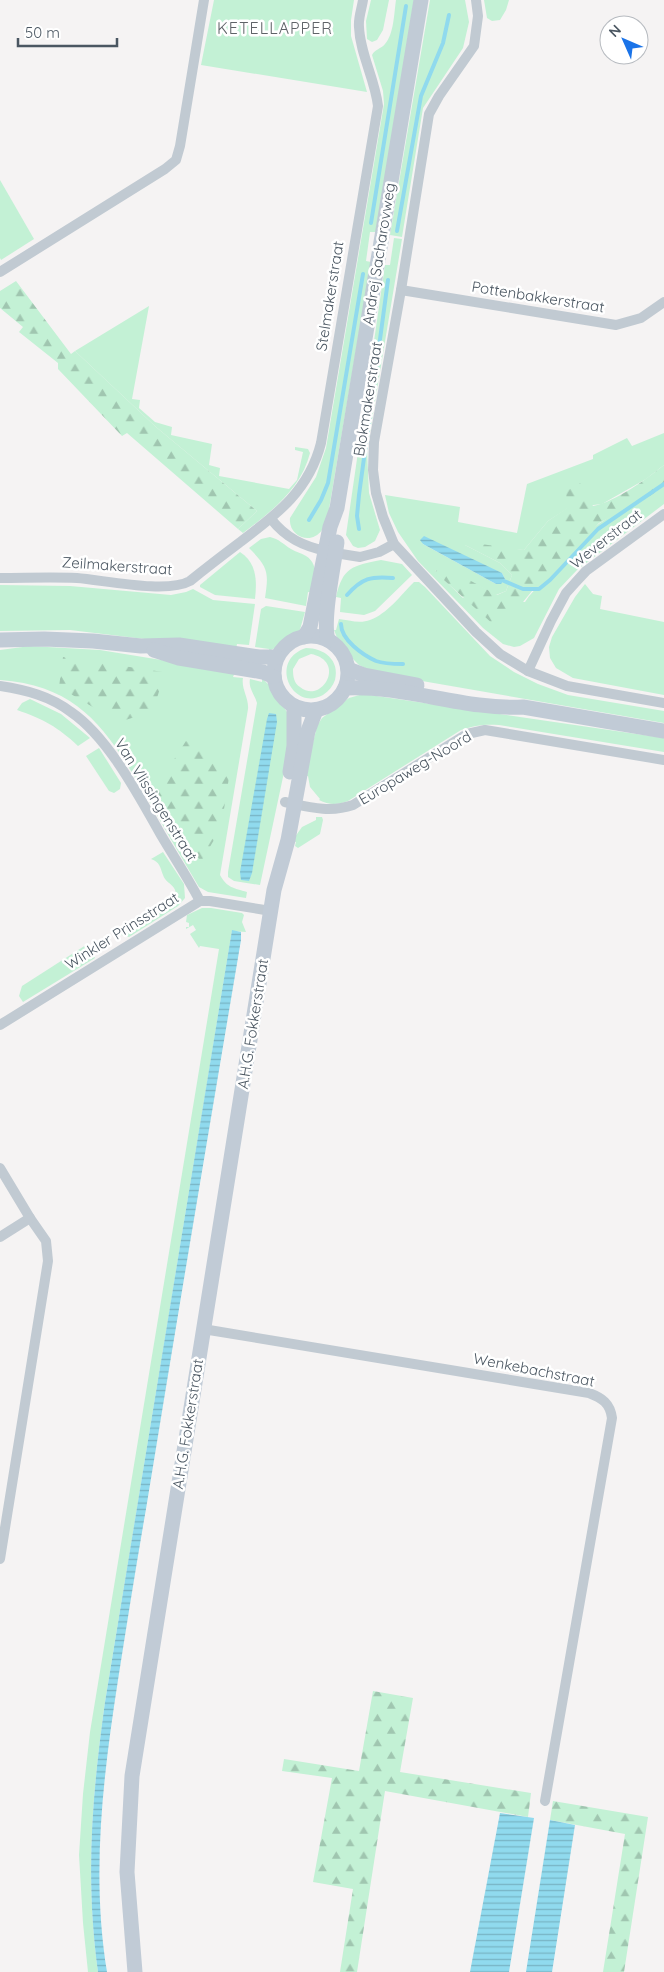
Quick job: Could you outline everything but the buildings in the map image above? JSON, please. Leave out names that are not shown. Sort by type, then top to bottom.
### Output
[{"type":"street","points":[[0,272],[165,169],[176,160],[180,146],[204,0]]},
{"type":"street","name":"Stelmakerstraat","points":[[271,519],[295,495],[315,463],[321,443],[378,106],[358,26],[363,0]]},
{"type":"street","name":"Andrej Sacharovweg","points":[[304,636],[310,627],[340,526],[337,508],[421,0]]},
{"type":"street","name":"Blokmakerstraat","points":[[394,544],[376,493],[373,470],[374,442],[429,114],[439,96],[474,46],[478,16],[476,0]]},
{"type":"street","name":"Pottenbakkerstraat","points":[[401,290],[616,324],[641,318],[664,302]]},
{"type":"street","name":"Weverstraat","points":[[528,671],[566,593],[586,571],[664,514]]},
{"type":"street","points":[[271,519],[279,530],[304,546],[331,552],[360,557],[379,552],[394,544],[476,632],[500,654],[528,671],[567,686],[664,703]]},
{"type":"street","name":"Zeilmakerstraat","points":[[0,578],[78,578],[179,586],[190,581],[271,519]]},
{"type":"street","name":"Andrej Sacharovweg","points":[[328,640],[326,619],[331,552]]},
{"type":"street","points":[[304,636],[328,640],[342,652],[348,669],[346,688],[334,703],[316,710],[308,711],[294,706],[280,694],[274,677],[277,657],[288,644],[304,636]]},
{"type":"street","points":[[0,640],[44,639],[93,641],[141,646],[179,645],[259,657],[277,657]]},
{"type":"street","points":[[141,646],[180,658],[256,671],[274,677]]},
{"type":"street","points":[[348,669],[364,676],[503,699],[523,707]]},
{"type":"street","name":"Van Vlissingenstraat","points":[[0,686],[41,695],[71,712],[91,730],[107,748],[137,794],[200,901]]},
{"type":"street","points":[[346,688],[362,687],[500,708],[523,707],[664,730]]},
{"type":"street","name":"A.H.G. Fokkerstraat","points":[[290,803],[294,746],[294,706]]},
{"type":"street","name":"A.H.G. Fokkerstraat","points":[[135,1972],[127,1872],[132,1778],[271,911],[278,851],[308,731],[316,710]]},
{"type":"street","name":"Europaweg-Noord","points":[[290,803],[329,810],[342,809],[353,805],[468,734],[485,730],[664,760]]},
{"type":"street","name":"Winkler Prinsstraat","points":[[0,1025],[200,901],[271,911]]},
{"type":"street","points":[[0,1168],[46,1241],[48,1261],[5,1497],[0,1559]]},
{"type":"street","points":[[0,1237],[30,1218]]},
{"type":"street","name":"Wenkebachstraat","points":[[203,1329],[588,1393],[597,1396],[608,1404],[612,1418],[545,1801]]},
{"type":"green space","points":[[214,0],[354,0],[351,36],[367,92],[201,65]]},
{"type":"green space","points":[[371,0],[389,0],[383,30],[377,40],[372,42],[367,39],[366,21]]},
{"type":"green space","points":[[396,0],[414,0],[376,232],[370,232],[366,261],[371,262],[328,515],[325,525],[317,535],[307,538],[301,537],[293,530],[290,518],[316,477],[326,448],[384,104],[383,91],[372,55],[388,40],[393,23]]},
{"type":"green space","points":[[430,0],[465,0],[469,22],[463,48],[423,108],[402,237],[390,235]]},
{"type":"green space","points":[[484,0],[509,0],[500,20],[492,21],[487,18]]},
{"type":"green space","points":[[0,180],[34,239],[1,260],[0,258]]},
{"type":"green space","points":[[394,238],[402,239],[367,450],[369,493],[380,530],[375,541],[365,547],[358,548],[353,546],[346,535],[385,265],[390,265]]},
{"type":"green space","points":[[16,281],[71,354],[75,351],[156,427],[257,511],[238,529],[127,433],[122,436],[58,369],[58,363],[19,332],[23,327],[0,308],[0,291]]},
{"type":"green space","points":[[149,306],[132,399],[140,400],[139,408],[155,422],[172,427],[171,435],[212,444],[209,465],[220,468],[219,476],[289,489],[297,480],[303,452],[295,450],[295,447],[308,449],[310,453],[300,478],[284,499],[243,533],[238,529],[257,511],[156,427],[75,351]]},
{"type":"green space","points":[[664,433],[664,465],[646,479],[602,504],[568,508],[548,521],[524,550],[465,545],[500,563],[512,575],[506,591],[496,595],[445,568],[435,571],[463,598],[525,602],[533,591],[563,564],[595,527],[664,486],[664,504],[577,570],[559,589],[534,638],[520,646],[514,647],[503,644],[483,628],[418,561],[398,532],[389,513],[385,495],[460,507],[458,522],[517,533],[527,484],[593,459],[593,455],[627,438],[632,446]],"holes":[[[421,543],[502,573],[505,579],[503,582],[496,584]]]},
{"type":"green space","points":[[664,465],[664,486],[647,498],[599,523],[564,563],[545,582],[532,591],[514,613],[494,625],[435,572],[439,567],[445,567],[497,595],[506,591],[512,575],[500,563],[465,545],[466,542],[524,550],[548,521],[567,508],[566,491],[580,483],[593,506],[621,495]]},
{"type":"green space","points":[[270,537],[306,556],[313,563],[315,568],[314,593],[308,592],[306,606],[265,598],[266,570],[249,548],[261,539]]},
{"type":"green space","points":[[240,552],[250,561],[255,573],[255,599],[215,595],[200,587],[200,585]]},
{"type":"green space","points":[[381,560],[402,564],[412,575],[375,611],[364,615],[340,612],[341,598],[336,597],[342,579],[356,566]]},
{"type":"green space","points":[[414,582],[419,582],[425,587],[490,656],[514,672],[538,684],[568,695],[664,711],[664,723],[376,673],[359,665],[338,640],[334,630],[336,630],[339,619],[362,622],[370,620],[394,604]]},
{"type":"green space","points":[[585,584],[593,594],[602,596],[600,609],[664,622],[664,695],[573,678],[556,668],[550,658],[549,647],[552,637],[575,597]]},
{"type":"green space","points":[[0,585],[70,586],[171,595],[193,589],[213,600],[255,604],[249,645],[237,644],[236,650],[70,630],[0,631]]},
{"type":"green space","points":[[266,606],[305,612],[299,633],[269,651],[269,649],[255,647],[261,609]]},
{"type":"green space","points":[[30,646],[100,650],[235,672],[233,677],[243,678],[248,709],[220,875],[228,885],[247,892],[246,898],[208,892],[199,887],[120,753],[90,717],[73,703],[52,692],[28,684],[0,680],[0,650]]},
{"type":"green space","points":[[306,648],[319,650],[333,661],[336,673],[335,680],[329,690],[323,695],[312,698],[302,697],[294,691],[287,673],[288,663],[295,654]],"holes":[[[311,654],[322,658],[328,665],[329,672],[323,686],[316,690],[308,691],[296,684],[293,669],[299,659]]]},
{"type":"green space","points":[[63,657],[163,672],[160,690],[155,703],[150,709],[141,714],[118,722],[59,687]]},
{"type":"green space","points":[[262,678],[269,685],[289,715],[286,763],[260,885],[234,881],[228,877],[228,872],[257,703],[251,688],[250,679],[262,682]]},
{"type":"green space","points":[[363,694],[664,738],[664,752],[499,725],[480,725],[461,730],[348,801],[333,804],[323,802],[319,800],[310,787],[308,776],[305,776],[317,726],[322,718],[349,698]]},
{"type":"green space","points":[[30,699],[61,714],[90,738],[78,746],[50,724],[17,710],[22,703]]},
{"type":"green space","points":[[186,741],[222,760],[230,771],[221,828],[201,862],[155,789]]},
{"type":"green space","points":[[99,748],[121,783],[120,789],[114,793],[109,791],[86,756]]},
{"type":"green space","points":[[316,817],[322,817],[323,820],[320,834],[298,848],[295,846],[296,842],[292,841],[302,827],[316,820]]},
{"type":"green space","points":[[163,852],[184,884],[185,898],[178,906],[129,937],[121,935],[118,932],[119,930],[176,895],[176,891],[164,878],[159,865],[151,859]]},
{"type":"green space","points":[[202,908],[242,913],[244,915],[242,922],[246,932],[232,931],[105,1702],[94,1804],[91,1870],[94,1937],[98,1972],[88,1972],[79,1855],[83,1794],[90,1732],[219,949],[200,946],[199,948],[190,934],[196,930],[193,925],[186,929],[186,927],[189,927],[189,923],[186,922],[187,915]]},
{"type":"green space","points":[[86,945],[93,950],[95,958],[23,1002],[19,996],[22,986]]},
{"type":"green space","points":[[373,1691],[413,1698],[400,1772],[531,1793],[528,1817],[385,1791],[357,1972],[340,1972],[353,1889],[313,1882],[332,1778],[282,1771],[284,1759],[359,1771]]},
{"type":"green space","points":[[553,1801],[648,1817],[624,1972],[603,1972],[625,1834],[550,1820]]},
{"type":"water","points":[[424,536],[502,573],[505,579],[501,584],[496,584],[423,544],[420,540]]},
{"type":"water","points":[[269,713],[276,714],[277,722],[252,873],[249,881],[241,880],[240,872]]},
{"type":"water","points":[[232,930],[241,932],[241,940],[135,1573],[108,1753],[99,1862],[102,1935],[107,1972],[98,1972],[94,1937],[91,1870],[100,1737]]},
{"type":"water","points":[[500,1813],[534,1818],[509,1972],[470,1972]]},
{"type":"water","points":[[550,1820],[575,1825],[552,1972],[526,1972]]},
{"type":"waterway","points":[[371,223],[406,6]]},
{"type":"waterway","points":[[397,231],[421,96],[443,43],[449,15]]},
{"type":"waterway","points":[[309,520],[321,500],[328,483],[363,274]]},
{"type":"waterway","points":[[359,529],[357,516],[359,495],[388,280]]},
{"type":"waterway","points":[[504,581],[523,589],[539,589],[550,580],[598,529],[664,484]]},
{"type":"waterway","points":[[347,595],[357,585],[367,579],[379,577],[393,578]]},
{"type":"waterway","points":[[341,624],[345,636],[365,655],[379,662],[403,664]]},
{"type":"district","name":"KETELLAPPER","points":[[275,28]]}]
